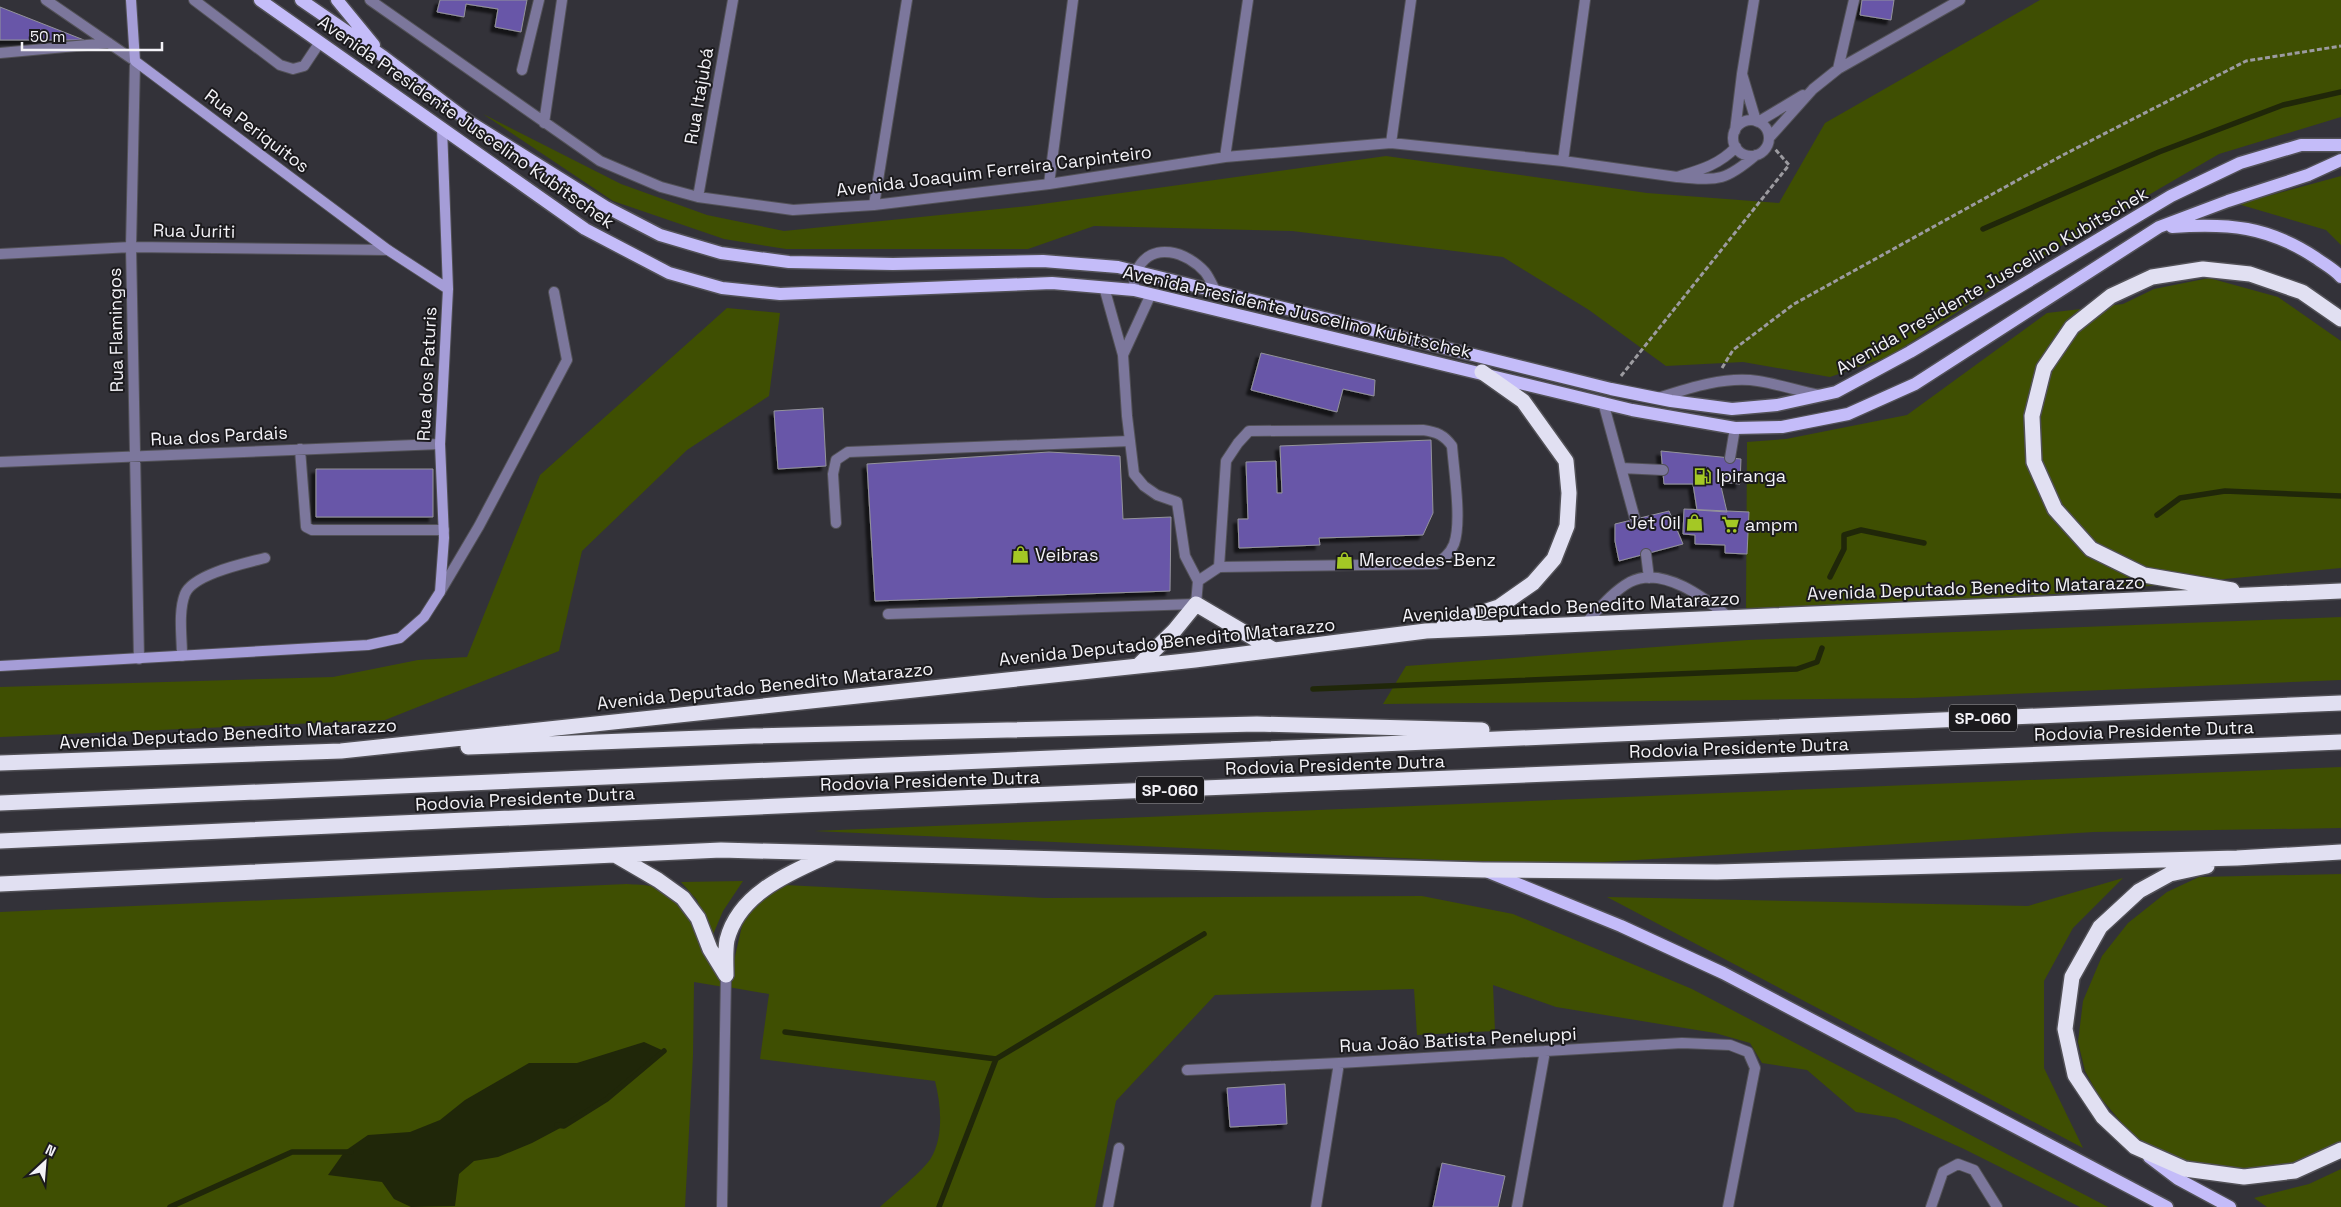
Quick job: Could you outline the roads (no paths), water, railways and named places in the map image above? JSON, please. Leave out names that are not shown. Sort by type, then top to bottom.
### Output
[{"type":"highway","points":[[2263,595],[2144,575],[2091,549],[2055,509],[2034,462],[2032,416],[2044,368],[2072,327],[2111,296],[2152,277],[2203,269],[2250,274],[2302,292],[2341,319]]},
{"type":"highway","points":[[1426,631],[1499,607],[1533,583],[1554,559],[1567,526],[1569,493],[1566,461],[1523,401],[1482,372]]},
{"type":"highway","name":"Avenida Deputado Benedito Matarazzo","points":[[0,763],[341,751],[1139,665],[1426,631],[2341,592]]},
{"type":"highway","points":[[1139,665],[1174,631],[1196,604],[1274,650]]},
{"type":"highway","name":"Rodovia Presidente Dutra","points":[[0,803],[2341,703]]},
{"type":"highway","points":[[341,751],[754,736],[1247,725],[1624,733]]},
{"type":"highway","name":"Rodovia Presidente Dutra","points":[[0,841],[980,797],[2341,742]]},
{"type":"highway","points":[[0,884],[721,850],[1483,870],[1717,872],[2237,858],[2341,852]]},
{"type":"highway","points":[[726,975],[727,941],[745,905],[760,892],[783,878],[835,852]]},
{"type":"highway","points":[[614,855],[658,880],[683,898],[698,918],[710,949],[726,975]]},
{"type":"highway","points":[[2237,858],[2170,874],[2139,891],[2100,928],[2072,978],[2065,1029],[2075,1075],[2103,1117],[2135,1147],[2185,1169],[2244,1177],[2295,1171],[2341,1150]]},
{"type":"main road","name":"Rua Flamingos","points":[[132,0],[135,61]]},
{"type":"main road","name":"Avenida Presidente Juscelino Kubitschek","points":[[260,0],[585,229],[669,273],[722,288],[780,294],[1052,283],[1134,290],[1603,402],[1735,428],[1782,427],[1848,414],[1914,384],[2159,228],[2228,201],[2308,175],[2341,160]]},
{"type":"main road","name":"Avenida Presidente Juscelino Kubitschek","points":[[301,0],[384,57],[470,122],[606,207],[660,234],[721,253],[789,262],[893,264],[1043,261],[1118,267],[1611,389],[1732,409],[1777,405],[1836,392],[1910,352],[2171,196],[2240,163],[2301,145],[2341,145]]},
{"type":"main road","points":[[337,0],[384,57]]},
{"type":"main road","name":"Rua Periquitos","points":[[135,61],[388,250],[448,289]]},
{"type":"main road","name":"Rua dos Paturis","points":[[182,656],[368,645],[400,638],[424,617],[440,592],[444,530],[440,444],[448,289],[442,128]]},
{"type":"main road","points":[[2159,228],[2212,224],[2248,228],[2292,242],[2341,277]]},
{"type":"main road","points":[[0,666],[182,656]]},
{"type":"main road","points":[[1483,870],[1620,926],[1723,972],[2166,1207]]},
{"type":"main road","points":[[2135,1147],[2178,1179],[2230,1207]]},
{"type":"street","name":"Rua Periquitos","points":[[46,0],[135,61]]},
{"type":"street","points":[[194,0],[286,67],[293,69],[304,66],[320,42]]},
{"type":"street","name":"Avenida Joaquim Ferreira Carpinteiro","points":[[370,0],[544,123],[600,160],[660,188],[698,197],[793,210],[874,204],[1049,184],[1225,158],[1391,143],[1563,161],[1676,177],[1714,180],[1736,173],[1756,155]]},
{"type":"street","points":[[387,12],[388,0]]},
{"type":"street","points":[[522,70],[539,0]]},
{"type":"street","points":[[544,123],[562,0]]},
{"type":"street","name":"Rua Itajubá","points":[[698,197],[733,0]]},
{"type":"street","points":[[874,204],[907,0]]},
{"type":"street","points":[[1049,184],[1073,0]]},
{"type":"street","points":[[1225,158],[1248,0]]},
{"type":"street","points":[[1391,143],[1411,0]]},
{"type":"street","points":[[1563,161],[1585,0]]},
{"type":"street","points":[[1754,0],[1742,74],[1734,142],[1736,147],[1744,154],[1756,155],[1766,149],[1769,141],[1813,89],[1838,68],[1960,0]]},
{"type":"street","points":[[1838,68],[1854,0]]},
{"type":"street","points":[[0,53],[110,44]]},
{"type":"street","name":"Rua Flamingos","points":[[135,61],[131,247],[138,659]]},
{"type":"street","points":[[1742,74],[1757,121],[1766,127],[1769,141]]},
{"type":"street","points":[[1735,131],[1746,121],[1757,121],[1813,89]]},
{"type":"street","name":"Avenida Joaquim Ferreira Carpinteiro","points":[[1676,177],[1710,167],[1725,159],[1736,147]]},
{"type":"street","name":"Rua Juriti","points":[[0,254],[131,247],[388,250]]},
{"type":"street","points":[[1134,290],[1136,271],[1148,256],[1162,252],[1176,252],[1193,261],[1207,274],[1215,290]]},
{"type":"street","points":[[888,614],[1196,604],[1198,581],[1185,556],[1178,502],[1157,495],[1144,486],[1134,474],[1123,355],[1104,287]]},
{"type":"street","points":[[440,592],[484,517],[567,360],[554,292]]},
{"type":"street","points":[[1123,355],[1151,294]]},
{"type":"street","points":[[1658,398],[1732,380],[1757,381],[1820,396]]},
{"type":"street","points":[[1603,402],[1636,519]]},
{"type":"street","points":[[1730,458],[1735,428]]},
{"type":"street","points":[[1198,581],[1219,567],[1436,564],[1450,551],[1458,531],[1452,446],[1446,438],[1436,432],[1423,430],[1248,432],[1226,461],[1219,567]]},
{"type":"street","points":[[836,523],[833,474],[836,460],[848,452],[1130,441]]},
{"type":"street","name":"Rua dos Pardais","points":[[0,462],[440,444]]},
{"type":"street","points":[[300,449],[306,527],[312,530],[444,530]]},
{"type":"street","points":[[1621,468],[1662,470]]},
{"type":"street","points":[[1646,554],[1650,578]]},
{"type":"street","points":[[182,656],[182,606],[186,592],[201,579],[265,558]]},
{"type":"street","points":[[1584,624],[1615,593],[1632,581],[1650,578],[1672,581],[1701,596],[1730,618]]},
{"type":"street","points":[[722,1207],[726,975]]},
{"type":"street","name":"Rua João Batista Peneluppi","points":[[1187,1070],[1546,1052],[1682,1043],[1730,1045],[1748,1052],[1755,1068],[1728,1207]]},
{"type":"street","points":[[1517,1207],[1546,1052]]},
{"type":"street","points":[[1316,1207],[1340,1063]]},
{"type":"street","points":[[1108,1207],[1118,1148]]},
{"type":"street","points":[[1931,1207],[1943,1172],[1958,1164],[1974,1170],[1997,1207]]},
{"type":"waterway","points":[[1983,229],[2159,152],[2283,105],[2341,92]]},
{"type":"waterway","points":[[2157,515],[2180,498],[2225,491],[2341,496]]},
{"type":"waterway","points":[[1830,577],[1844,549],[1844,535],[1861,530],[1924,543]]},
{"type":"waterway","points":[[1313,689],[1797,669],[1817,662],[1822,648]]},
{"type":"waterway","points":[[785,1032],[996,1059],[1204,934]]},
{"type":"waterway","points":[[557,1125],[564,1126],[607,1099],[664,1051]]},
{"type":"waterway","points":[[939,1207],[996,1059]]},
{"type":"waterway","points":[[170,1207],[292,1152],[351,1152]]},
{"type":"place","name":"Ipiranga","points":[[1702,476]]},
{"type":"place","name":"Jet Oil","points":[[1695,523]]},
{"type":"place","name":"ampm","points":[[1731,525]]},
{"type":"place","name":"Veibras","points":[[1021,555]]},
{"type":"place","name":"Mercedes-Benz","points":[[1345,560]]}]
